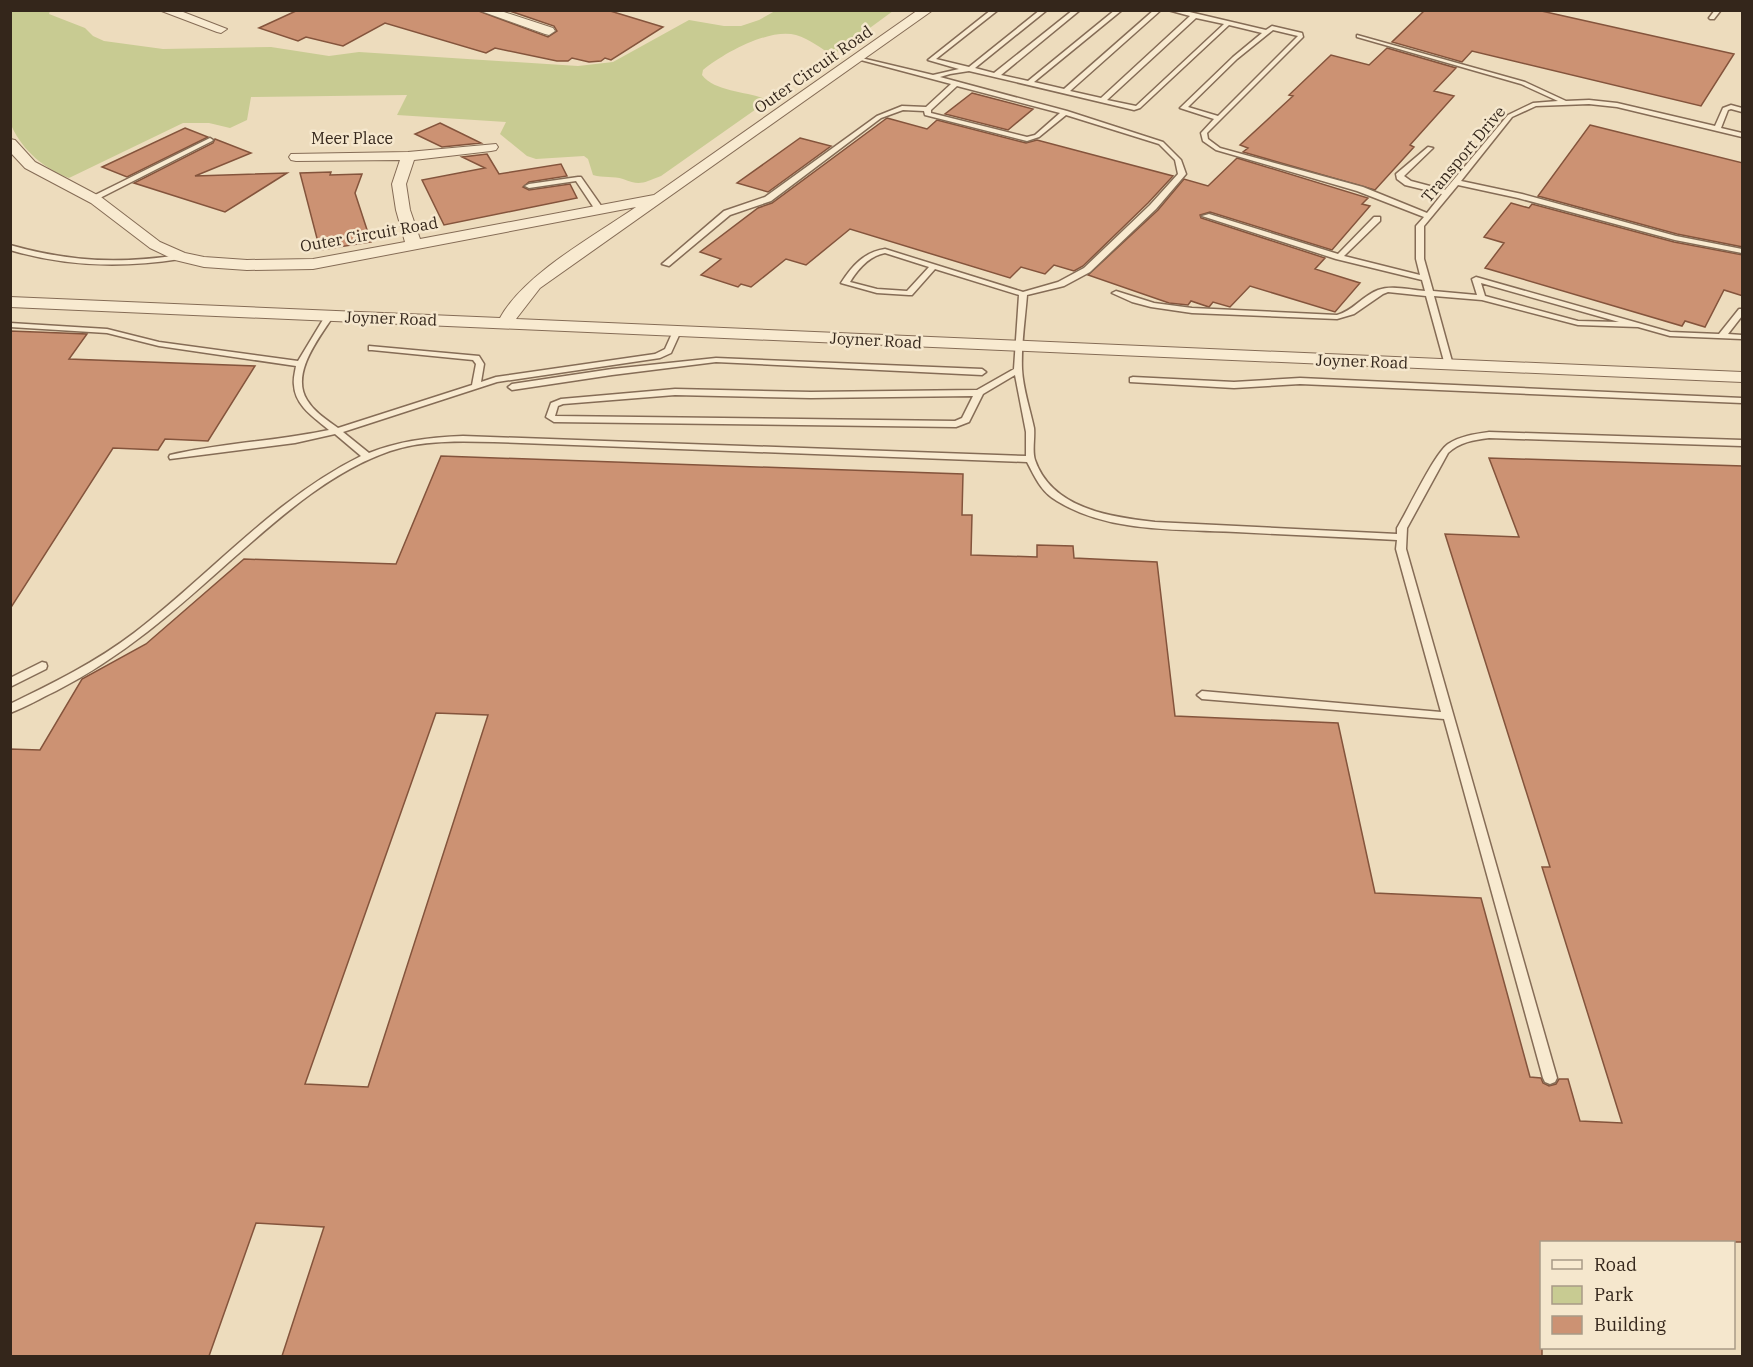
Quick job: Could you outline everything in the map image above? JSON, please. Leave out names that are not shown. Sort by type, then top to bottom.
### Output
[{"type":"street","points":[[165,10],[221,29]]},
{"type":"street","points":[[484,10],[549,31]]},
{"type":"street","name":"Outer Circuit Road","points":[[506,323],[514,308],[534,285],[927,10]]},
{"type":"street","name":"Outer Circuit Road","points":[[10,143],[30,165],[93,198],[155,245],[180,257],[247,265],[313,264],[659,198]]},
{"type":"street","name":"Meer Place","points":[[296,157],[408,156],[491,147]]},
{"type":"street","name":"Meer Place","points":[[408,156],[399,184],[403,210],[414,245]]},
{"type":"street","name":"Joyner Road","points":[[10,302],[1743,377]]},
{"type":"lane","points":[[995,10],[931,58],[934,61],[1138,107],[1228,23]]},
{"type":"lane","points":[[935,77],[970,69],[1044,10]]},
{"type":"lane","points":[[996,75],[1077,10]]},
{"type":"lane","points":[[1029,83],[1119,10]]},
{"type":"lane","points":[[1065,92],[1158,10]]},
{"type":"lane","points":[[1171,10],[1267,32]]},
{"type":"lane","points":[[1712,18],[1718,10]]},
{"type":"lane","points":[[1103,100],[1194,16]]},
{"type":"lane","points":[[1219,118],[1183,108],[1267,32],[1275,28],[1302,35],[1219,118],[1204,133],[1205,140],[1211,147],[1360,189],[1428,216]]},
{"type":"lane","points":[[1359,36],[1523,83],[1563,101]]},
{"type":"lane","points":[[859,58],[1065,112],[1161,143],[1171,151],[1182,168],[1182,174],[1153,207],[1087,270],[1061,284],[1023,294],[933,267],[878,251],[868,257],[845,283],[877,291],[909,293],[933,267]]},
{"type":"lane","points":[[666,264],[727,213],[768,199],[879,117],[896,109],[928,109],[955,84]]},
{"type":"lane","name":"Transport Drive","points":[[1449,365],[1420,260],[1420,226],[1510,116],[1535,104],[1563,101],[1617,105],[1743,135]]},
{"type":"lane","points":[[1717,129],[1725,109],[1731,107],[1743,110]]},
{"type":"lane","points":[[928,109],[926,112],[932,117],[1027,139],[1037,136],[1065,112]]},
{"type":"lane","points":[[93,198],[210,140]]},
{"type":"lane","points":[[1430,148],[1400,174],[1400,177],[1408,183],[1447,193]]},
{"type":"lane","points":[[529,186],[578,179],[599,209]]},
{"type":"lane","points":[[1456,182],[1519,196],[1675,238],[1743,251]]},
{"type":"lane","points":[[1206,216],[1339,257],[1425,278]]},
{"type":"lane","points":[[1339,257],[1377,219]]},
{"type":"lane","points":[[10,247],[35,256],[83,262],[127,263],[180,257]]},
{"type":"lane","points":[[1482,298],[1476,279],[1670,334],[1743,337]]},
{"type":"lane","points":[[1116,293],[1146,304],[1220,313],[1336,317],[1353,313],[1376,292],[1388,290],[1482,298],[1566,321],[1638,325]]},
{"type":"lane","points":[[1023,294],[1018,370],[1030,432],[1030,459],[1045,487],[1058,498],[1075,507],[1114,520],[1155,525],[1401,537]]},
{"type":"lane","points":[[1720,337],[1743,311]]},
{"type":"lane","points":[[330,315],[300,364],[297,375],[301,398],[310,410],[368,457]]},
{"type":"lane","points":[[10,325],[107,330],[159,344],[300,364]]},
{"type":"lane","points":[[173,458],[204,451],[295,440],[338,431],[476,386],[515,376],[657,356],[668,351],[677,331]]},
{"type":"lane","points":[[372,348],[476,358],[480,364],[476,386]]},
{"type":"lane","points":[[512,387],[716,360],[982,372]]},
{"type":"lane","points":[[979,393],[966,420],[956,424],[710,423],[554,419],[550,417],[554,405],[561,402],[675,392],[811,395],[979,393],[1018,370]]},
{"type":"lane","points":[[1133,380],[1234,385],[1300,381],[1743,401]]},
{"type":"lane","points":[[1550,1078],[1401,549],[1402,528],[1444,452],[1450,445],[1462,439],[1489,435],[1743,443]]},
{"type":"lane","points":[[10,709],[50,689],[126,644],[299,497],[368,457],[403,445],[442,439],[1030,459]]},
{"type":"lane","points":[[10,683],[42,666]]},
{"type":"lane","points":[[1202,695],[1449,716]]},
{"type":"green space","points":[[10,11],[50,11],[49,14],[85,28],[93,36],[104,41],[163,49],[271,47],[329,56],[359,52],[578,66],[613,62],[689,20],[724,26],[741,26],[775,11],[893,11],[833,55],[801,37],[785,34],[747,43],[712,63],[703,70],[702,75],[708,81],[723,88],[757,96],[765,99],[766,102],[661,176],[638,183],[593,175],[588,159],[584,156],[536,159],[527,156],[500,134],[506,122],[397,115],[407,95],[251,97],[247,120],[230,128],[209,123],[183,123],[69,178],[52,170],[36,158],[22,144],[12,127],[9,90]]},
{"type":"building","points":[[298,10],[476,10],[548,37],[557,31],[554,26],[507,10],[607,10],[663,27],[611,60],[605,58],[601,61],[589,62],[572,58],[568,61],[557,61],[495,48],[486,53],[385,23],[343,46],[306,37],[298,41],[259,28]]},
{"type":"building","points":[[1425,10],[1537,10],[1734,54],[1701,106],[1472,51],[1462,62],[1392,42]]},
{"type":"building","points":[[1387,48],[1456,68],[1434,91],[1454,96],[1410,145],[1414,147],[1375,190],[1243,152],[1248,148],[1240,145],[1293,96],[1289,95],[1331,55],[1369,65]]},
{"type":"building","points":[[972,93],[1033,109],[1008,130],[945,114]]},
{"type":"building","points":[[887,118],[927,129],[937,120],[1026,143],[1037,140],[1173,176],[1083,266],[1074,271],[1054,265],[1045,274],[1021,267],[1010,278],[850,229],[806,265],[786,259],[751,287],[741,284],[738,287],[701,275],[721,259],[700,252],[758,208],[772,203]]},
{"type":"building","points":[[440,123],[481,143],[442,147],[415,134]]},
{"type":"building","points":[[1590,125],[1743,163],[1743,247],[1677,234],[1538,196]]},
{"type":"building","points":[[185,128],[208,137],[127,177],[102,167]]},
{"type":"building","points":[[800,138],[831,146],[768,192],[737,183]]},
{"type":"building","points":[[215,139],[251,153],[195,176],[287,173],[225,212],[134,183],[213,143]]},
{"type":"building","points":[[487,154],[499,174],[561,164],[567,176],[529,182],[523,187],[529,190],[570,184],[577,198],[444,225],[422,180],[485,168],[462,157]]},
{"type":"building","points":[[1237,158],[1368,198],[1362,204],[1370,206],[1332,250],[1210,212],[1200,215],[1201,218],[1325,258],[1315,269],[1360,283],[1335,312],[1250,286],[1230,307],[1213,302],[1209,307],[1191,301],[1188,305],[1169,303],[1088,275],[1158,210],[1184,179],[1208,186]]},
{"type":"building","points":[[331,172],[330,175],[362,174],[355,193],[371,242],[320,250],[300,173]]},
{"type":"building","points":[[1511,203],[1529,208],[1532,204],[1674,242],[1743,255],[1743,296],[1724,290],[1705,327],[1685,321],[1682,326],[1485,268],[1504,243],[1484,237]]},
{"type":"building","points":[[10,331],[87,334],[69,359],[255,366],[208,441],[165,439],[158,450],[113,448],[10,609]]},
{"type":"building","points":[[441,456],[963,474],[962,515],[972,515],[971,555],[1037,557],[1037,545],[1073,546],[1074,558],[1157,562],[1175,716],[1338,723],[1375,893],[1481,898],[1530,1077],[1541,1078],[1543,1083],[1549,1086],[1556,1084],[1559,1079],[1568,1079],[1580,1121],[1622,1123],[1542,867],[1550,867],[1445,534],[1519,537],[1489,458],[1743,466],[1743,1242],[1540,1241],[1540,1349],[1542,1349],[1542,1356],[282,1356],[324,1227],[256,1223],[209,1356],[10,1356],[10,749],[40,750],[82,679],[146,644],[244,559],[396,564]],"holes":[[[436,713],[488,715],[368,1087],[305,1084]]]}]
